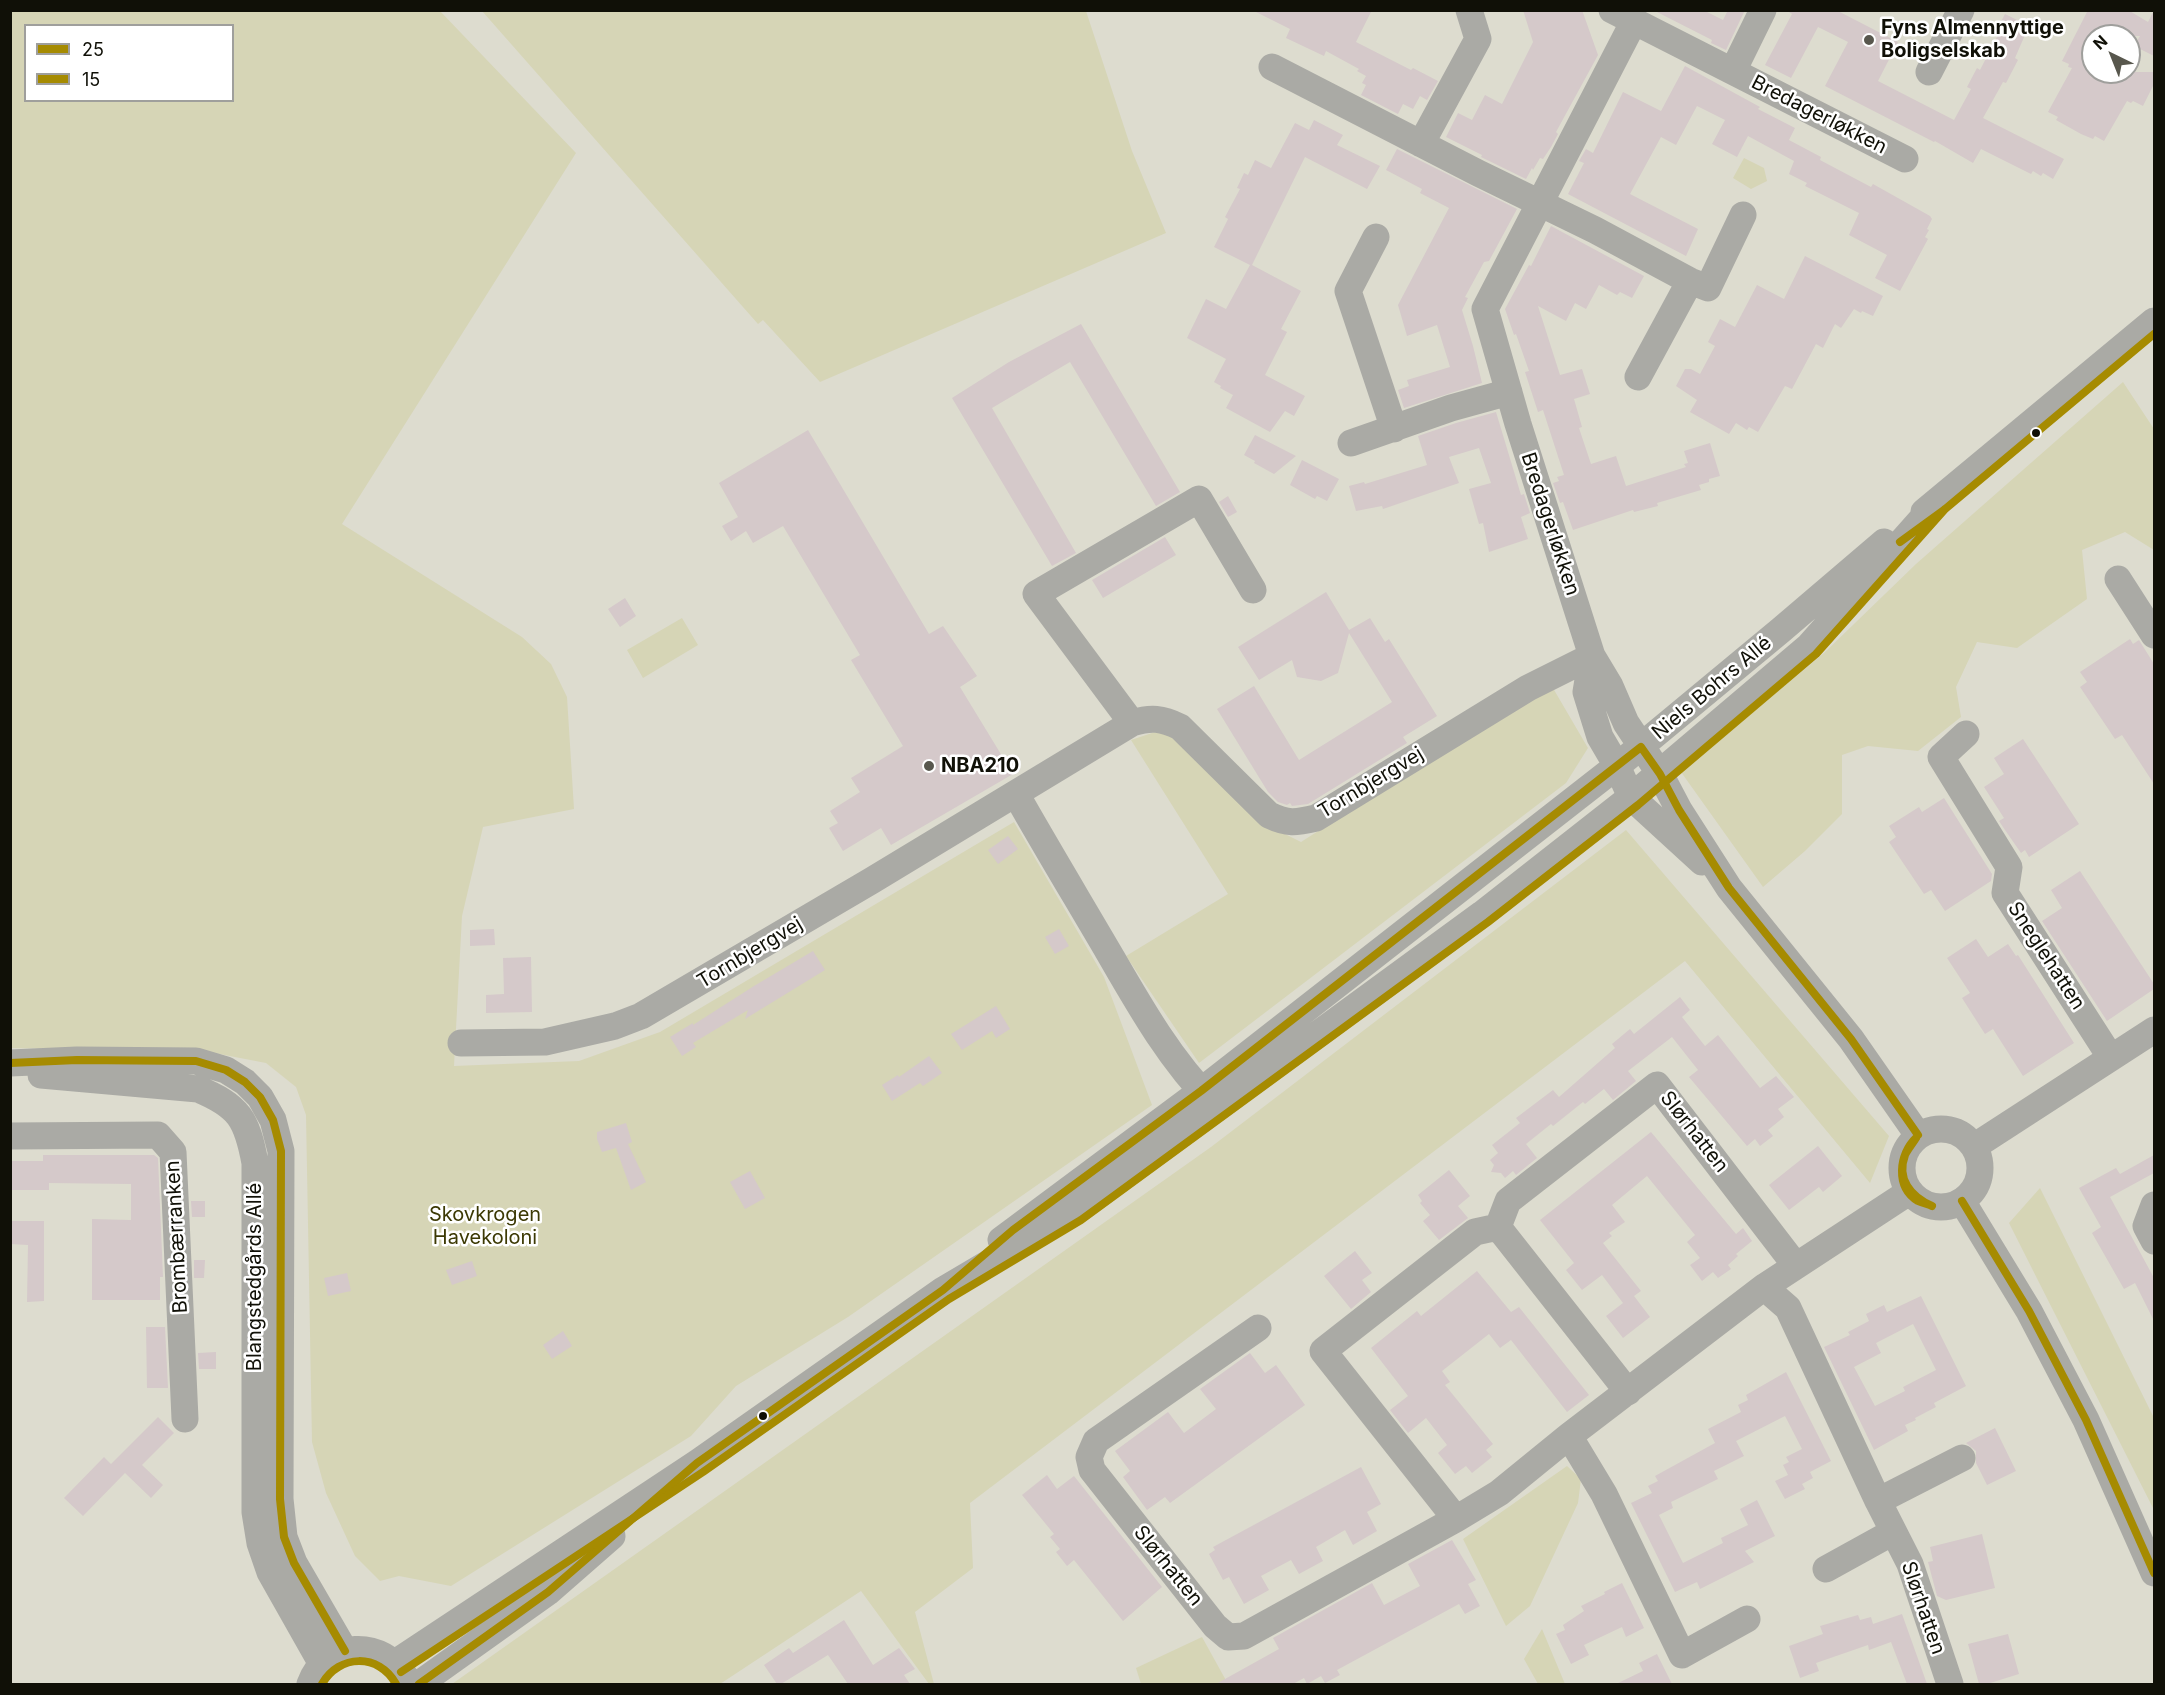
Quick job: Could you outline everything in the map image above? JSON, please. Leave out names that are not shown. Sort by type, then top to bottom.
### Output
[{"type":"street","points":[[1421,144],[1478,39],[1469,10]]},
{"type":"street","name":"Bredagerløkken","points":[[1732,71],[1763,10]]},
{"type":"street","points":[[1929,72],[1961,10]]},
{"type":"street","name":"Bredagerløkken","points":[[1730,888],[1626,723],[1611,686],[1592,656],[1485,309],[1540,202],[1623,16],[1905,159]]},
{"type":"street","points":[[1272,67],[1540,202],[1690,281],[1708,288],[1743,215]]},
{"type":"street","points":[[1376,237],[1348,291],[1394,429]]},
{"type":"street","points":[[1638,377],[1690,281]]},
{"type":"street","name":"Niels Bohrs Allé","points":[[1210,1100],[1482,914],[1500,882],[1650,760],[1781,630],[1885,541],[1937,502],[2154,321]]},
{"type":"street","points":[[1351,443],[1451,408],[1509,392]]},
{"type":"street","points":[[1132,723],[1036,594],[1199,499],[1253,590]]},
{"type":"street","name":"Niels Bohrs Allé","points":[[1650,760],[1809,646],[1937,502]]},
{"type":"street","points":[[2118,579],[2154,635]]},
{"type":"street","name":"Bredagerløkken","points":[[1592,656],[1586,692],[1600,737],[1624,782],[1730,888]]},
{"type":"street","name":"Tornbjergvej","points":[[461,1043],[545,1042],[615,1026],[641,1016],[1132,723],[1149,718],[1164,719],[1180,727],[1269,815],[1285,822],[1298,823],[1316,818],[1528,688],[1592,656]]},
{"type":"street","name":"Sneglehatten","points":[[1966,734],[1941,757],[2009,867],[2005,893],[2111,1058]]},
{"type":"street","name":"Niels Bohrs Allé","points":[[401,1674],[944,1290],[1076,1212],[1210,1100],[1624,782]]},
{"type":"street","points":[[1016,794],[1140,1006],[1163,1042],[1210,1100]]},
{"type":"street","points":[[1730,888],[1851,1039],[1918,1135]]},
{"type":"street","points":[[1975,1146],[2154,1030]]},
{"type":"street","name":"Blangstedgårds Allé","points":[[10,1064],[77,1060],[196,1061],[226,1070],[245,1082],[260,1097],[273,1120],[281,1151],[280,1498],[284,1537],[326,1667]]},
{"type":"street","name":"Blangstedgårds Allé","points":[[10,1071],[81,1080],[198,1089],[222,1099],[238,1113],[250,1135],[255,1163],[255,1512],[260,1543],[270,1572],[326,1667]]},
{"type":"street","name":"Slørhatten","points":[[1498,1227],[1508,1202],[1658,1085],[1796,1266]]},
{"type":"street","points":[[1942,1128],[1966,1137],[1975,1146],[1980,1161],[1980,1176],[1974,1191],[1962,1201],[1949,1207],[1934,1207],[1920,1202],[1909,1191],[1902,1178],[1902,1162],[1907,1147],[1918,1135],[1942,1128]]},
{"type":"street","name":"Brombærranken","points":[[10,1136],[158,1135],[174,1152],[185,1419]]},
{"type":"street","name":"Slørhatten","points":[[1257,1328],[1096,1441],[1089,1457],[1092,1470],[1215,1626],[1228,1637],[1244,1636],[1499,1493],[1569,1436],[1764,1287],[1909,1191]]},
{"type":"street","points":[[1962,1201],[2029,1311],[2086,1420],[2154,1573]]},
{"type":"street","points":[[2154,1205],[2146,1226],[2154,1240]]},
{"type":"street","points":[[1456,1519],[1323,1351],[1475,1232],[1498,1227],[1628,1392]]},
{"type":"street","name":"Slørhatten","points":[[1764,1287],[1788,1308],[1910,1564],[1950,1684]]},
{"type":"street","points":[[1569,1436],[1604,1494],[1682,1655],[1747,1619]]},
{"type":"street","points":[[1878,1501],[1962,1458]]},
{"type":"street","name":"Niels Bohrs Allé","points":[[419,1684],[548,1592],[697,1463]]},
{"type":"street","points":[[1826,1569],[1893,1532]]},
{"type":"street","points":[[326,1667],[372,1650],[388,1657],[401,1674]]},
{"type":"green space","name":"Skovkrogen Havekoloni","points":[[439,10],[576,153],[342,524],[522,637],[551,664],[567,697],[574,809],[483,827],[462,916],[454,1066],[579,1061],[660,1032],[1014,822],[1104,977],[1152,1105],[848,1317],[736,1386],[691,1436],[451,1586],[399,1576],[380,1581],[355,1556],[326,1493],[312,1442],[306,1115],[296,1087],[266,1063],[209,1052],[11,1048],[11,11]]},
{"type":"green space","points":[[482,11],[1086,11],[1132,151],[1166,233],[820,382],[763,320],[758,324]]},
{"type":"green space","points":[[1744,158],[1764,168],[1767,181],[1751,189],[1733,178]]},
{"type":"green space","points":[[2123,382],[2154,429],[2154,550],[2125,532],[2082,550],[2087,599],[2017,648],[1977,642],[1956,687],[1961,717],[1918,751],[1868,746],[1842,755],[1842,814],[1805,851],[1763,887],[1681,772],[1824,653],[1916,564]]},
{"type":"green space","points":[[682,618],[698,645],[643,678],[627,650]]},
{"type":"green space","points":[[1550,683],[1588,748],[1566,783],[1199,1063],[1126,956],[1228,894],[1131,740],[1167,728],[1273,828],[1301,842]]},
{"type":"green space","points":[[1626,830],[1889,1136],[1870,1183],[1685,961],[970,1503],[973,1568],[915,1612],[934,1684],[929,1684],[861,1591],[720,1684],[452,1684],[1211,1147]]},
{"type":"green space","points":[[2040,1188],[2154,1418],[2154,1510],[2009,1223]]},
{"type":"green space","points":[[1567,1466],[1581,1479],[1578,1503],[1530,1606],[1506,1626],[1463,1539]]},
{"type":"green space","points":[[1542,1629],[1565,1684],[1538,1684],[1524,1659]]},
{"type":"green space","points":[[1202,1637],[1228,1684],[1141,1684],[1136,1668]]},
{"type":"building","points":[[1252,10],[1372,10],[1356,42],[1438,81],[1427,100],[1420,96],[1413,109],[1403,104],[1398,114],[1361,95],[1366,85],[1362,83],[1366,76],[1357,71],[1359,69],[1326,51],[1324,56],[1286,38],[1290,29]]},
{"type":"building","points":[[1523,10],[1582,10],[1598,55],[1556,132],[1558,134],[1551,147],[1543,159],[1540,158],[1533,170],[1532,168],[1526,179],[1446,137],[1458,113],[1472,120],[1485,95],[1502,104],[1533,42]]},
{"type":"building","points":[[1653,10],[1703,10],[1723,20],[1728,10],[1745,10],[1726,50],[1711,43],[1712,40]]},
{"type":"building","points":[[1786,10],[1836,10],[1898,42],[1878,81],[1954,120],[1971,89],[1967,87],[1977,68],[1980,70],[1998,35],[1995,33],[2005,14],[2021,22],[2020,24],[2028,28],[2015,58],[2018,60],[1983,118],[2064,159],[2053,179],[2043,173],[2041,176],[2033,171],[2031,174],[1981,149],[1973,163],[1935,141],[1825,86],[1848,42],[1818,27],[1791,78],[1765,65],[1792,14]]},
{"type":"building","points":[[2088,10],[2128,10],[2148,22],[2154,10],[2154,56],[2141,50],[2141,24],[2081,24],[2081,84],[2141,84],[2141,72],[2154,72],[2154,84],[2143,106],[2127,101],[2104,141],[2095,136],[2093,139],[2081,134],[2056,120],[2058,117],[2048,112],[2072,68],[2062,61]]},
{"type":"building","points":[[1685,66],[1795,128],[1789,140],[1821,157],[1820,160],[1871,187],[1873,184],[1930,216],[1932,219],[1925,237],[1928,239],[1900,291],[1875,278],[1887,255],[1849,235],[1859,213],[1805,186],[1807,183],[1789,174],[1794,161],[1748,136],[1737,157],[1712,144],[1725,120],[1697,106],[1676,145],[1661,137],[1630,194],[1698,229],[1686,256],[1568,194],[1584,163],[1579,161],[1586,149],[1593,153],[1623,92],[1661,111]]},
{"type":"building","points":[[1314,120],[1343,135],[1337,145],[1380,166],[1367,189],[1305,157],[1252,265],[1301,291],[1281,329],[1287,332],[1265,375],[1305,396],[1294,416],[1285,411],[1270,432],[1226,408],[1233,395],[1214,382],[1226,359],[1187,338],[1206,299],[1226,309],[1250,265],[1214,247],[1228,219],[1225,217],[1240,189],[1237,188],[1244,173],[1248,175],[1255,160],[1271,168],[1295,123],[1309,130]]},
{"type":"building","points":[[1397,149],[1517,209],[1489,261],[1484,262],[1465,297],[1468,298],[1462,310],[1482,383],[1404,408],[1398,390],[1409,386],[1407,380],[1450,367],[1437,325],[1407,336],[1398,305],[1449,208],[1420,193],[1422,189],[1386,170]]},
{"type":"building","points":[[1551,226],[1644,276],[1632,298],[1620,292],[1617,295],[1599,285],[1586,309],[1575,303],[1566,321],[1538,306],[1560,375],[1582,369],[1590,394],[1574,399],[1582,427],[1579,428],[1591,464],[1616,456],[1626,486],[1686,467],[1684,464],[1688,463],[1684,451],[1710,443],[1720,476],[1699,485],[1701,490],[1657,503],[1658,506],[1634,512],[1633,510],[1573,530],[1553,483],[1559,481],[1557,477],[1564,475],[1543,410],[1538,412],[1525,372],[1529,371],[1505,309],[1529,265],[1531,266]]},
{"type":"building","points":[[1805,256],[1883,296],[1873,316],[1854,309],[1841,328],[1835,324],[1823,348],[1816,344],[1792,389],[1785,386],[1758,432],[1749,427],[1747,430],[1736,423],[1729,434],[1690,412],[1697,400],[1676,386],[1685,369],[1691,369],[1700,374],[1715,346],[1708,342],[1720,319],[1735,327],[1757,285],[1784,299]]},
{"type":"building","points":[[1081,324],[1180,492],[1156,506],[1070,362],[992,408],[1076,553],[1052,566],[952,398],[1009,362]]},
{"type":"building","points":[[1496,412],[1521,495],[1524,494],[1530,513],[1521,517],[1528,539],[1489,552],[1483,523],[1479,524],[1469,489],[1491,483],[1479,448],[1449,457],[1459,483],[1383,509],[1382,506],[1356,511],[1349,486],[1364,482],[1365,484],[1427,465],[1418,436]]},
{"type":"building","points":[[808,430],[929,634],[943,626],[977,676],[960,687],[1013,774],[891,845],[881,828],[843,851],[829,828],[838,823],[830,811],[860,792],[851,778],[903,746],[851,660],[860,655],[783,526],[753,543],[746,531],[731,541],[722,526],[738,517],[719,483]]},
{"type":"building","points":[[1255,435],[1296,456],[1274,474],[1244,455]]},
{"type":"building","points":[[1302,460],[1339,479],[1327,501],[1317,496],[1315,499],[1290,485]]},
{"type":"building","points":[[1228,496],[1237,512],[1228,517],[1219,502]]},
{"type":"building","points":[[1165,537],[1176,555],[1103,598],[1092,580]]},
{"type":"building","points":[[1326,592],[1349,630],[1370,618],[1385,642],[1389,639],[1437,716],[1403,737],[1407,743],[1308,804],[1292,806],[1290,803],[1287,805],[1278,802],[1268,792],[1217,709],[1254,686],[1299,760],[1392,702],[1349,633],[1338,673],[1321,681],[1297,677],[1292,660],[1259,680],[1238,647]]},
{"type":"building","points":[[625,598],[636,616],[620,627],[608,609]]},
{"type":"building","points":[[2130,639],[2133,644],[2139,640],[2154,664],[2154,784],[2122,735],[2115,739],[2080,687],[2087,682],[2080,672]]},
{"type":"building","points":[[2023,739],[2079,824],[2029,857],[2025,850],[2021,853],[1999,821],[2004,818],[1984,787],[2004,774],[1994,758]]},
{"type":"building","points":[[1944,798],[1992,874],[1991,881],[1945,911],[1931,890],[1924,894],[1889,842],[1896,837],[1889,826],[1919,807],[1922,812]]},
{"type":"building","points":[[1008,836],[1018,849],[998,864],[988,850]]},
{"type":"building","points":[[2080,871],[2154,984],[2154,989],[2107,1021],[2042,921],[2062,908],[2051,890]]},
{"type":"building","points":[[494,929],[495,945],[470,946],[470,930]]},
{"type":"building","points":[[1059,929],[1069,946],[1055,954],[1045,937]]},
{"type":"building","points":[[1976,939],[1988,957],[2008,944],[2016,956],[2018,955],[2074,1043],[2023,1076],[1993,1029],[1985,1034],[1962,998],[1970,993],[1947,958]]},
{"type":"building","points":[[813,951],[825,970],[745,1019],[748,1010],[693,1043],[696,1047],[682,1056],[670,1037]]},
{"type":"building","points":[[531,957],[532,1012],[486,1013],[486,995],[504,994],[503,958]]},
{"type":"building","points":[[1680,997],[1690,1010],[1682,1017],[1705,1046],[1718,1035],[1760,1088],[1776,1076],[1794,1097],[1778,1109],[1784,1117],[1768,1130],[1773,1136],[1760,1146],[1755,1139],[1747,1146],[1689,1077],[1698,1070],[1672,1037],[1628,1071],[1636,1081],[1613,1100],[1604,1089],[1585,1104],[1583,1102],[1553,1126],[1551,1124],[1526,1144],[1537,1158],[1516,1175],[1513,1171],[1505,1178],[1501,1173],[1491,1172],[1494,1165],[1490,1160],[1498,1153],[1492,1145],[1520,1123],[1516,1118],[1553,1090],[1559,1097],[1615,1048],[1612,1044],[1630,1029],[1634,1034]]},
{"type":"building","points":[[996,1006],[1010,1029],[996,1038],[992,1031],[962,1050],[951,1034]]},
{"type":"building","points":[[929,1056],[942,1073],[923,1086],[920,1083],[892,1101],[882,1085],[898,1075],[899,1077]]},
{"type":"building","points":[[626,1123],[632,1142],[628,1144],[646,1182],[631,1190],[616,1148],[602,1152],[597,1139],[597,1132]]},
{"type":"building","points":[[1651,1132],[1736,1234],[1743,1228],[1752,1241],[1736,1254],[1738,1256],[1728,1265],[1731,1269],[1718,1278],[1713,1272],[1702,1281],[1690,1265],[1700,1258],[1687,1242],[1695,1235],[1647,1176],[1612,1205],[1625,1222],[1609,1233],[1612,1236],[1603,1243],[1641,1291],[1634,1296],[1650,1317],[1623,1338],[1606,1316],[1623,1303],[1602,1275],[1582,1290],[1566,1270],[1574,1263],[1540,1220]]},
{"type":"building","points":[[1818,1146],[1842,1176],[1823,1192],[1819,1187],[1789,1210],[1769,1185]]},
{"type":"building","points":[[43,1155],[154,1155],[158,1158],[163,1277],[160,1277],[160,1300],[92,1300],[92,1219],[131,1220],[131,1184],[49,1183],[49,1190],[10,1190],[10,1161],[43,1161]]},
{"type":"building","points":[[2154,1155],[2154,1173],[2110,1197],[2154,1278],[2154,1321],[2135,1283],[2124,1289],[2092,1233],[2101,1227],[2079,1188],[2116,1168],[2120,1174]]},
{"type":"building","points":[[1449,1170],[1470,1196],[1458,1206],[1468,1218],[1439,1240],[1423,1221],[1430,1215],[1420,1203],[1422,1201],[1418,1195]]},
{"type":"building","points":[[750,1171],[765,1198],[745,1209],[730,1182]]},
{"type":"building","points":[[191,1201],[205,1201],[205,1217],[192,1217]]},
{"type":"building","points":[[10,1221],[44,1221],[44,1301],[27,1302],[28,1245],[10,1244]]},
{"type":"building","points":[[1355,1251],[1372,1273],[1362,1280],[1371,1292],[1351,1309],[1324,1276]]},
{"type":"building","points":[[194,1260],[205,1260],[204,1278],[194,1278]]},
{"type":"building","points":[[472,1261],[477,1276],[452,1285],[446,1270]]},
{"type":"building","points":[[1477,1271],[1511,1312],[1519,1307],[1589,1395],[1567,1412],[1511,1340],[1500,1348],[1489,1334],[1442,1371],[1450,1382],[1445,1385],[1493,1444],[1486,1450],[1492,1457],[1472,1473],[1466,1466],[1455,1474],[1438,1453],[1447,1445],[1426,1418],[1408,1433],[1390,1410],[1408,1396],[1371,1348],[1417,1311],[1421,1316]]},
{"type":"building","points":[[347,1273],[351,1291],[328,1296],[324,1278]]},
{"type":"building","points":[[1921,1296],[1966,1386],[1934,1403],[1936,1407],[1905,1425],[1908,1431],[1874,1450],[1824,1347],[1850,1335],[1848,1332],[1869,1321],[1866,1314],[1884,1305],[1887,1312]],"holes":[[[1913,1324],[1936,1370],[1903,1387],[1905,1391],[1875,1406],[1854,1367],[1881,1353],[1876,1343]]]},
{"type":"building","points":[[146,1327],[165,1327],[168,1388],[147,1388]]},
{"type":"building","points":[[563,1331],[572,1346],[552,1359],[543,1345]]},
{"type":"building","points":[[216,1352],[216,1369],[199,1369],[198,1353]]},
{"type":"building","points":[[1250,1353],[1265,1373],[1276,1365],[1305,1405],[1170,1503],[1165,1497],[1147,1510],[1123,1477],[1130,1471],[1115,1451],[1168,1412],[1184,1433],[1216,1409],[1200,1389]]},
{"type":"building","points":[[1786,1372],[1831,1461],[1810,1472],[1813,1478],[1802,1484],[1805,1489],[1785,1499],[1775,1481],[1788,1475],[1783,1465],[1789,1462],[1786,1457],[1802,1449],[1785,1416],[1736,1441],[1744,1456],[1714,1471],[1718,1479],[1671,1502],[1673,1508],[1659,1515],[1683,1563],[1723,1543],[1721,1538],[1748,1525],[1740,1509],[1757,1500],[1775,1536],[1745,1551],[1754,1562],[1700,1589],[1697,1582],[1675,1592],[1631,1503],[1652,1493],[1648,1486],[1658,1481],[1655,1476],[1715,1443],[1708,1429],[1741,1412],[1738,1405],[1748,1400],[1746,1395]]},
{"type":"building","points":[[158,1417],[174,1433],[142,1465],[163,1485],[151,1498],[125,1473],[83,1516],[64,1498],[104,1457],[111,1464]]},
{"type":"building","points":[[1995,1428],[2016,1471],[1987,1485],[1976,1463],[1976,1451],[1966,1443]]},
{"type":"building","points":[[1361,1467],[1381,1504],[1367,1512],[1377,1531],[1353,1545],[1345,1530],[1316,1547],[1323,1561],[1299,1574],[1291,1560],[1261,1576],[1269,1590],[1244,1604],[1229,1577],[1223,1580],[1209,1554],[1215,1550],[1213,1547]]},
{"type":"building","points":[[1047,1475],[1057,1489],[1074,1476],[1162,1587],[1123,1621],[1074,1560],[1067,1566],[1056,1552],[1060,1549],[1050,1537],[1054,1534],[1022,1495]]},
{"type":"building","points":[[1982,1534],[1995,1588],[1946,1600],[1937,1596],[1928,1562],[1933,1561],[1930,1547]]},
{"type":"building","points":[[1452,1540],[1476,1580],[1468,1584],[1480,1606],[1465,1614],[1459,1604],[1337,1670],[1340,1675],[1325,1683],[1321,1676],[1307,1684],[1304,1678],[1293,1684],[1216,1684],[1279,1649],[1273,1638],[1372,1583],[1384,1605],[1420,1586],[1408,1564]]},
{"type":"building","points":[[1622,1583],[1644,1628],[1626,1637],[1622,1627],[1584,1645],[1589,1655],[1571,1664],[1556,1634],[1565,1630],[1563,1625],[1584,1611],[1581,1606]]},
{"type":"building","points":[[1902,1614],[1927,1684],[1907,1684],[1891,1642],[1869,1650],[1868,1645],[1816,1663],[1819,1671],[1800,1678],[1789,1646],[1823,1634],[1820,1626],[1858,1615],[1860,1620],[1871,1617],[1873,1624]]},
{"type":"building","points":[[844,1620],[873,1665],[899,1648],[915,1669],[904,1675],[910,1684],[848,1684],[828,1655],[781,1684],[777,1684],[764,1665],[789,1648],[793,1653]]},
{"type":"building","points":[[2008,1634],[2019,1674],[1987,1684],[1979,1684],[1968,1644]]},
{"type":"building","points":[[1657,1654],[1672,1684],[1616,1684],[1643,1671],[1639,1663]]},
{"type":"transit line","name":"15","points":[[1900,542],[1944,510],[2154,334]]},
{"type":"transit line","name":"15","points":[[401,1672],[703,1472],[949,1299],[1081,1220],[1488,922],[1638,805],[1816,654],[1945,509]]},
{"type":"transit line","name":"25","points":[[419,1684],[548,1592],[697,1463],[943,1290],[1013,1230],[1201,1091],[1641,747],[1660,774],[1679,810],[1729,888],[1851,1039],[1918,1135]]},
{"type":"transit line","name":"25","points":[[10,1063],[77,1060],[196,1061],[226,1070],[245,1082],[260,1097],[273,1120],[281,1151],[280,1499],[284,1537],[294,1563],[345,1651]]},
{"type":"transit line","name":"25","points":[[1916,1138],[1905,1155],[1902,1172],[1912,1192],[1932,1206]]},
{"type":"transit line","name":"25","points":[[1916,1138],[1903,1161],[1903,1179],[1911,1195],[1918,1201],[1932,1206]]},
{"type":"transit line","name":"25","points":[[1962,1201],[2029,1311],[2086,1420],[2154,1573]]},
{"type":"transit line","name":"15","points":[[322,1684],[338,1667],[359,1661],[370,1662],[380,1667],[396,1684]]},
{"type":"place","name":"Fyns Almennyttige Boligselskab","points":[[1869,40]]},
{"type":"place","name":"NBA210","points":[[929,766]]}]
